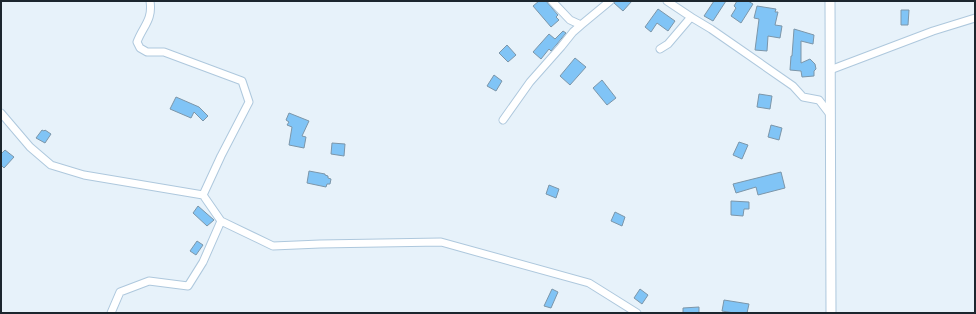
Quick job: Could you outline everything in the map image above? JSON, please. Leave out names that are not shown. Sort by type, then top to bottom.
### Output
[{"type":"main road","points":[[830,1],[829,113],[831,313]]},
{"type":"street","points":[[150,1],[151,8],[147,25],[141,32],[137,42],[140,48],[147,52],[164,52],[242,81],[249,102],[203,195]]},
{"type":"street","points":[[552,1],[570,20],[581,26]]},
{"type":"street","points":[[503,120],[530,82],[573,32],[610,1]]},
{"type":"street","points":[[667,1],[711,29],[793,86],[802,97],[819,100],[829,113]]},
{"type":"street","points":[[660,48],[668,44],[690,17]]},
{"type":"street","points":[[830,70],[933,31],[975,18]]},
{"type":"street","points":[[1,113],[30,147],[51,165],[84,176],[203,195],[221,222],[273,246],[441,242],[589,283],[637,313]]},
{"type":"street","points":[[111,313],[120,292],[149,281],[188,286],[203,262],[221,222]]},
{"type":"building","points":[[539,1],[546,1],[558,15],[556,17],[559,20],[551,27],[533,6]]},
{"type":"building","points":[[615,1],[632,1],[623,11],[614,3]]},
{"type":"building","points":[[714,1],[726,1],[713,21],[704,16]]},
{"type":"building","points":[[737,1],[748,1],[753,4],[741,23],[731,16],[736,8],[734,6]]},
{"type":"building","points":[[757,6],[776,9],[775,12],[778,12],[775,25],[782,26],[780,38],[768,36],[767,51],[755,50],[759,19],[754,18]]},
{"type":"building","points":[[658,9],[675,21],[668,31],[657,23],[651,32],[645,27]]},
{"type":"building","points":[[901,10],[909,10],[908,25],[901,25]]},
{"type":"building","points":[[794,29],[814,35],[813,44],[801,41],[801,63],[810,59],[815,64],[816,69],[814,71],[814,76],[802,77],[801,71],[790,70]]},
{"type":"building","points":[[563,31],[566,33],[551,51],[549,49],[541,59],[533,52],[549,34],[555,39]]},
{"type":"building","points":[[507,45],[516,55],[508,62],[499,53]]},
{"type":"building","points":[[575,58],[586,67],[570,85],[560,76]]},
{"type":"building","points":[[494,75],[502,81],[496,91],[487,86]]},
{"type":"building","points":[[602,80],[616,98],[607,105],[593,88]]},
{"type":"building","points":[[759,94],[772,96],[770,109],[757,107]]},
{"type":"building","points":[[176,97],[199,107],[208,116],[203,121],[194,112],[191,118],[170,109]]},
{"type":"building","points":[[289,113],[309,121],[302,136],[306,137],[304,148],[289,145],[292,127],[287,125],[289,122],[286,120]]},
{"type":"building","points":[[771,125],[782,128],[779,140],[768,137]]},
{"type":"building","points":[[42,130],[45,130],[51,134],[45,143],[36,138]]},
{"type":"building","points":[[739,142],[748,145],[742,159],[733,155]]},
{"type":"building","points":[[332,143],[345,144],[344,156],[331,154]]},
{"type":"building","points":[[5,150],[14,157],[4,168],[1,165],[1,154]]},
{"type":"building","points":[[309,171],[325,174],[331,179],[330,184],[327,184],[326,187],[307,183]]},
{"type":"building","points":[[781,172],[785,188],[758,195],[756,187],[736,193],[733,184]]},
{"type":"building","points":[[549,185],[559,189],[556,198],[546,194]]},
{"type":"building","points":[[731,201],[749,202],[749,209],[744,209],[743,216],[731,215]]},
{"type":"building","points":[[198,206],[214,220],[207,226],[193,213]]},
{"type":"building","points":[[615,212],[625,217],[622,226],[611,221]]},
{"type":"building","points":[[197,241],[203,245],[196,255],[190,251]]},
{"type":"building","points":[[552,289],[558,292],[551,308],[544,306]]},
{"type":"building","points":[[640,289],[648,295],[642,304],[634,298]]},
{"type":"building","points":[[724,300],[749,304],[747,313],[722,311]]},
{"type":"building","points":[[699,307],[699,313],[683,313],[683,308]]}]
